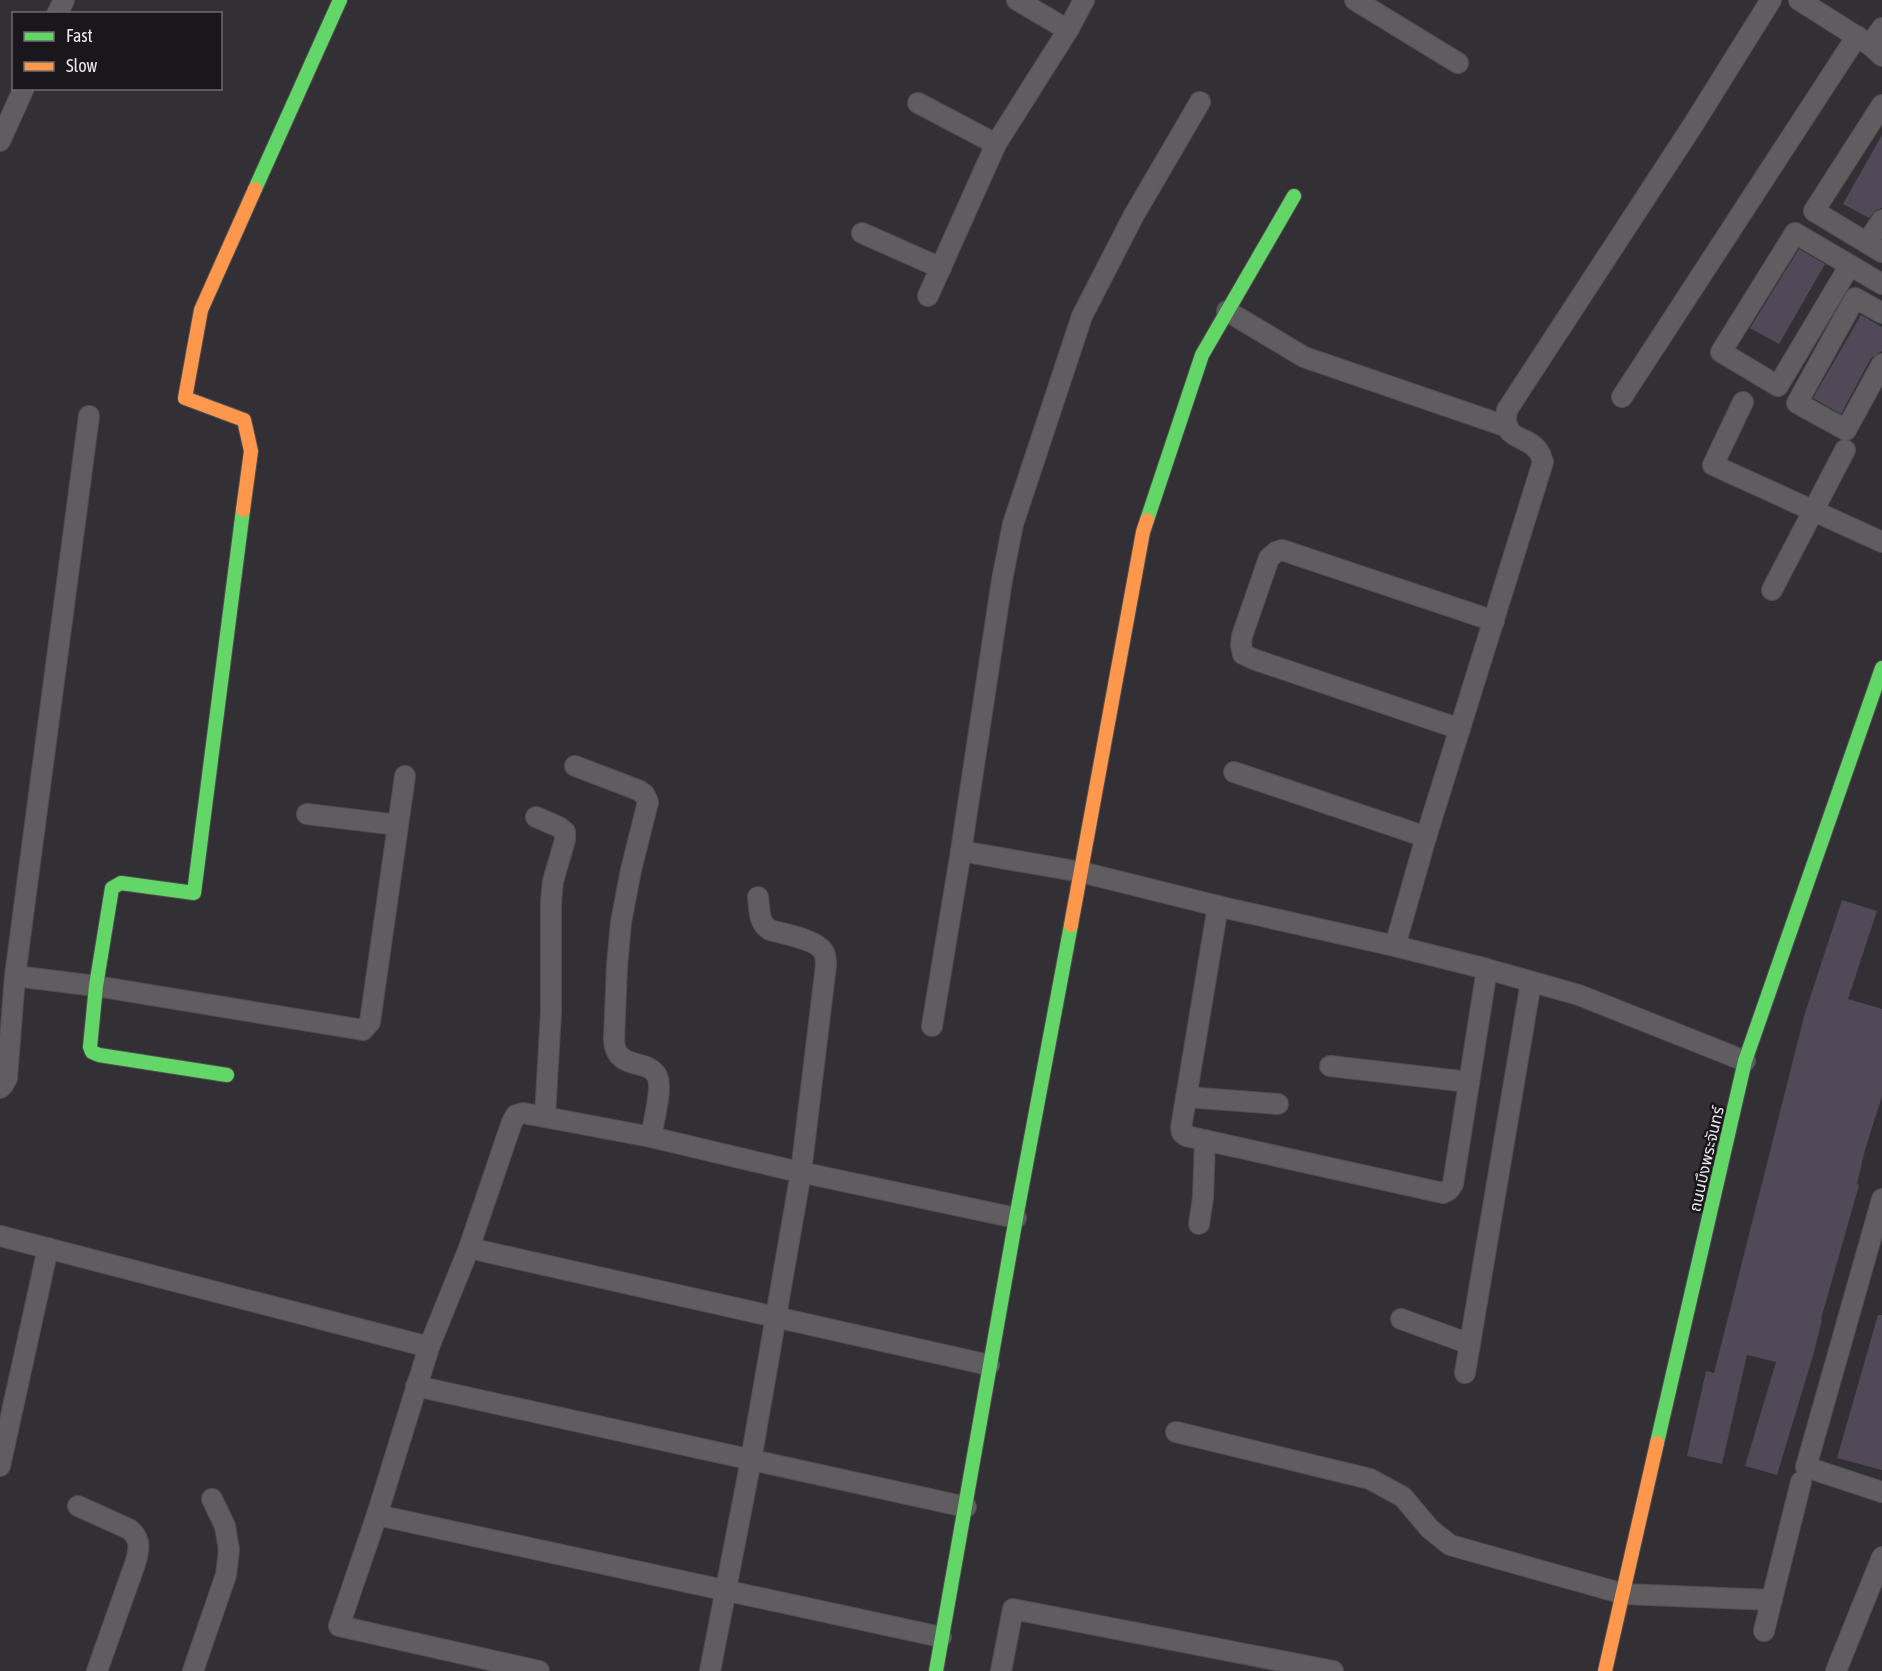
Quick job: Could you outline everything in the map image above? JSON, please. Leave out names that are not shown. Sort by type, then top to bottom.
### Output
[{"type":"street","points":[[227,1075],[92,1052],[90,1047],[96,986],[112,888],[121,883],[194,893],[251,450],[244,420],[184,398],[201,309],[340,0]]},
{"type":"street","points":[[1017,0],[1068,30]]},
{"type":"street","points":[[928,296],[996,144],[1068,30],[1083,0]]},
{"type":"street","points":[[1355,0],[1458,63]]},
{"type":"street","points":[[1395,946],[1426,837],[1543,462],[1539,451],[1510,432],[1505,422],[1508,410],[1694,125],[1771,0]]},
{"type":"street","points":[[1799,0],[1870,46]]},
{"type":"street","points":[[1622,397],[1882,28]]},
{"type":"street","points":[[0,141],[23,90]]},
{"type":"street","points":[[932,1026],[1002,580],[1013,524],[1082,316],[1134,215],[1200,102]]},
{"type":"street","points":[[918,103],[996,144]]},
{"type":"street","points":[[1882,105],[1814,211],[1875,247],[1882,220]]},
{"type":"street","points":[[936,1671],[989,1365],[1143,532],[1202,355],[1294,196]]},
{"type":"street","points":[[862,233],[941,268]]},
{"type":"street","points":[[1850,265],[1778,386],[1721,352],[1795,233],[1881,280]]},
{"type":"street","points":[[1882,312],[1855,298],[1797,404],[1846,430],[1882,364]]},
{"type":"street","points":[[1227,310],[1304,357],[1508,427]]},
{"type":"street","points":[[1743,402],[1713,465],[1882,542]]},
{"type":"street","points":[[0,1088],[6,1077],[15,976],[88,416]]},
{"type":"street","points":[[1772,590],[1845,450]]},
{"type":"street","points":[[1460,729],[1318,682],[1243,654],[1242,636],[1269,558],[1282,550],[1494,621]]},
{"type":"street","name":"ถนนบึงพระจันทร์","points":[[1605,1671],[1745,1061],[1882,668]]},
{"type":"street","points":[[575,766],[638,790],[644,794],[648,802],[621,921],[614,1040],[615,1052],[620,1057],[652,1071],[658,1077],[659,1089],[651,1137]]},
{"type":"street","points":[[1234,772],[1426,837]]},
{"type":"street","points":[[15,976],[96,986],[363,1030],[370,1022],[405,776]]},
{"type":"street","points":[[307,814],[398,825]]},
{"type":"street","points":[[536,817],[565,832],[565,840],[553,881],[551,902],[551,1012],[544,1116]]},
{"type":"street","points":[[961,851],[1081,873],[1487,969],[1579,995],[1745,1061]]},
{"type":"street","points":[[710,1671],[751,1461],[801,1172],[826,965],[825,954],[812,943],[764,927],[760,920],[758,897]]},
{"type":"street","points":[[1218,906],[1186,1097],[1182,1133],[1186,1136],[1443,1192],[1449,1190],[1453,1184],[1487,969]]},
{"type":"street","points":[[1466,1373],[1531,982]]},
{"type":"street","points":[[1330,1066],[1469,1082]]},
{"type":"street","points":[[1186,1097],[1278,1104]]},
{"type":"street","points":[[538,1671],[339,1626],[377,1515],[429,1347],[470,1248],[516,1115],[523,1113],[544,1116],[651,1137],[1016,1218]]},
{"type":"street","points":[[1199,1224],[1203,1198],[1205,1140]]},
{"type":"street","points":[[1882,1199],[1806,1467],[1882,1492]]},
{"type":"street","points":[[0,1236],[429,1347]]},
{"type":"street","points":[[0,1466],[48,1248]]},
{"type":"street","points":[[470,1248],[989,1365]]},
{"type":"street","points":[[1401,1319],[1470,1344]]},
{"type":"street","points":[[416,1386],[966,1507]]},
{"type":"street","points":[[1176,1432],[1370,1479],[1403,1497],[1430,1529],[1450,1545],[1624,1594],[1772,1600]]},
{"type":"street","points":[[1764,1631],[1801,1482]]},
{"type":"street","points":[[194,1671],[226,1575],[229,1550],[225,1526],[212,1499]]},
{"type":"street","points":[[78,1506],[129,1529],[136,1534],[139,1541],[135,1564],[97,1671]]},
{"type":"street","points":[[377,1515],[941,1637]]},
{"type":"street","points":[[1836,1671],[1882,1557]]},
{"type":"street","points":[[1001,1671],[1013,1608],[1295,1667],[1333,1671]]},
{"type":"building","points":[[1882,135],[1882,208],[1876,210],[1869,218],[1843,204]]},
{"type":"building","points":[[1799,249],[1825,264],[1779,344],[1750,328]]},
{"type":"building","points":[[1861,315],[1882,327],[1882,351],[1871,358],[1841,414],[1813,398]]},
{"type":"building","points":[[1842,900],[1877,911],[1848,999],[1882,1009],[1882,1096],[1865,1150],[1857,1184],[1859,1185],[1821,1319],[1814,1352],[1777,1475],[1745,1466],[1776,1362],[1747,1355],[1722,1464],[1687,1456],[1706,1371],[1714,1373],[1805,1013]]},
{"type":"building","points":[[1878,1315],[1882,1315],[1882,1470],[1837,1458]]},
{"type":"traffic: fast","points":[[255,189],[340,0]]},
{"type":"traffic: fast","points":[[1147,520],[1202,355],[1294,196]]},
{"type":"traffic: fast","points":[[227,1075],[99,1055],[92,1052],[90,1047],[96,986],[112,888],[121,883],[194,893],[243,510]]},
{"type":"traffic: fast","points":[[1657,1443],[1745,1061],[1882,668]]},
{"type":"traffic: fast","points":[[936,1671],[1016,1218],[1071,925]]},
{"type":"traffic: slow","points":[[243,510],[251,451],[244,420],[185,398],[201,310],[255,189]]},
{"type":"traffic: slow","points":[[1071,925],[1147,520]]},
{"type":"traffic: slow","points":[[1605,1671],[1657,1443]]}]
